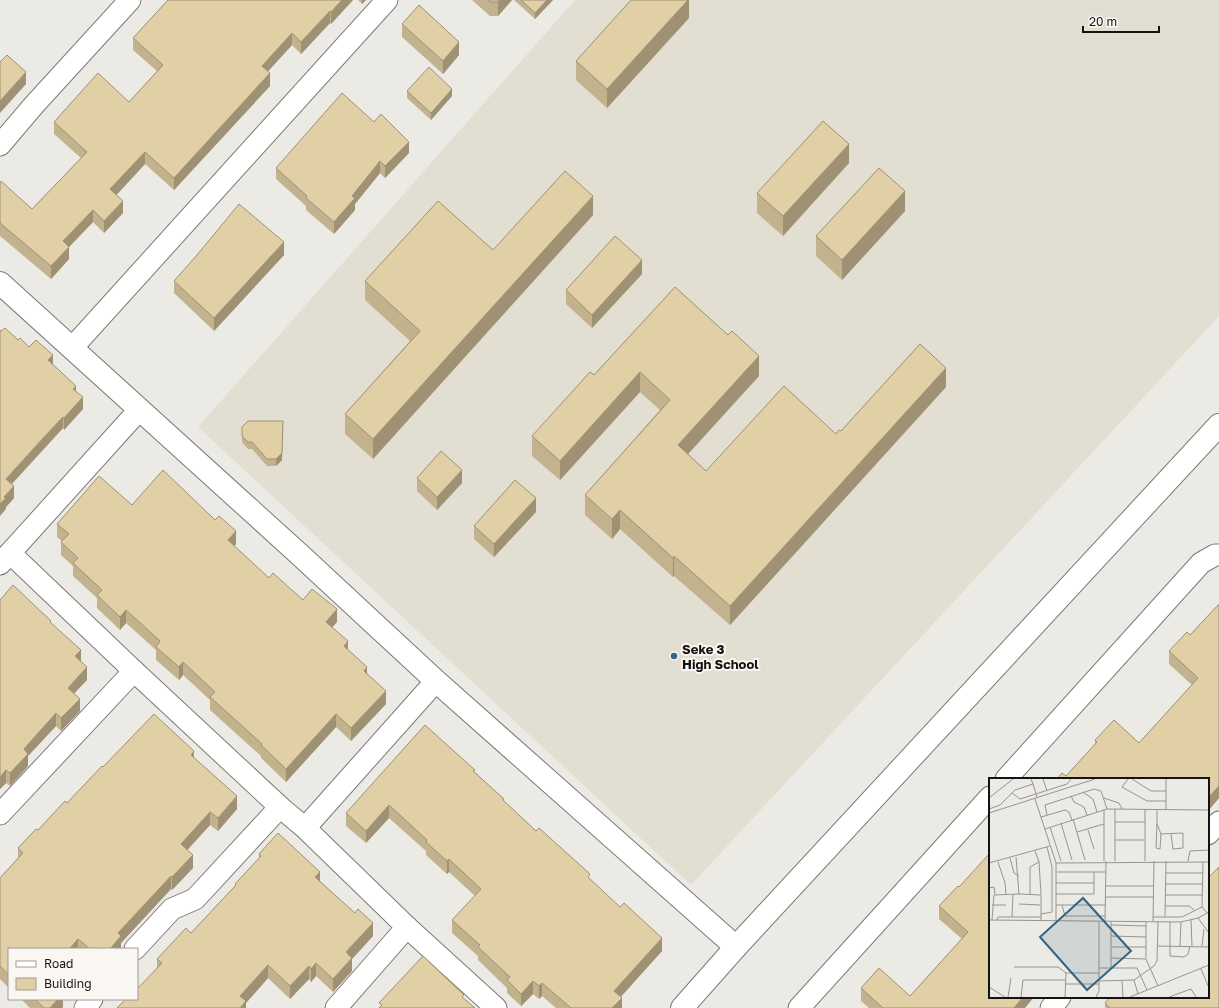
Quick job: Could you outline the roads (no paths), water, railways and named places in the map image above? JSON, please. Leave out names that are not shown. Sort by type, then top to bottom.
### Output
[{"type":"street","points":[[0,145],[34,105],[130,0]]},
{"type":"street","points":[[72,348],[387,0]]},
{"type":"street","points":[[0,283],[299,554],[436,681],[736,947]]},
{"type":"street","points":[[139,410],[5,559],[134,672],[280,807],[305,828],[407,927],[496,1008]]},
{"type":"street","points":[[682,1008],[736,947],[1219,425]]},
{"type":"street","points":[[1007,778],[1201,563],[1215,555],[1219,555]]},
{"type":"street","points":[[0,814],[134,672]]},
{"type":"street","points":[[305,828],[436,681]]},
{"type":"street","points":[[799,1008],[989,798]]},
{"type":"street","points":[[136,948],[172,909],[195,899],[280,807]]},
{"type":"street","points":[[1209,833],[1219,822]]},
{"type":"street","points":[[336,1008],[407,927]]},
{"type":"street","points":[[1051,1008],[1059,998]]},
{"type":"street","points":[[85,1008],[91,1000]]},
{"type":"place","name":"Seke 3 High School","points":[[674,656]]}]
